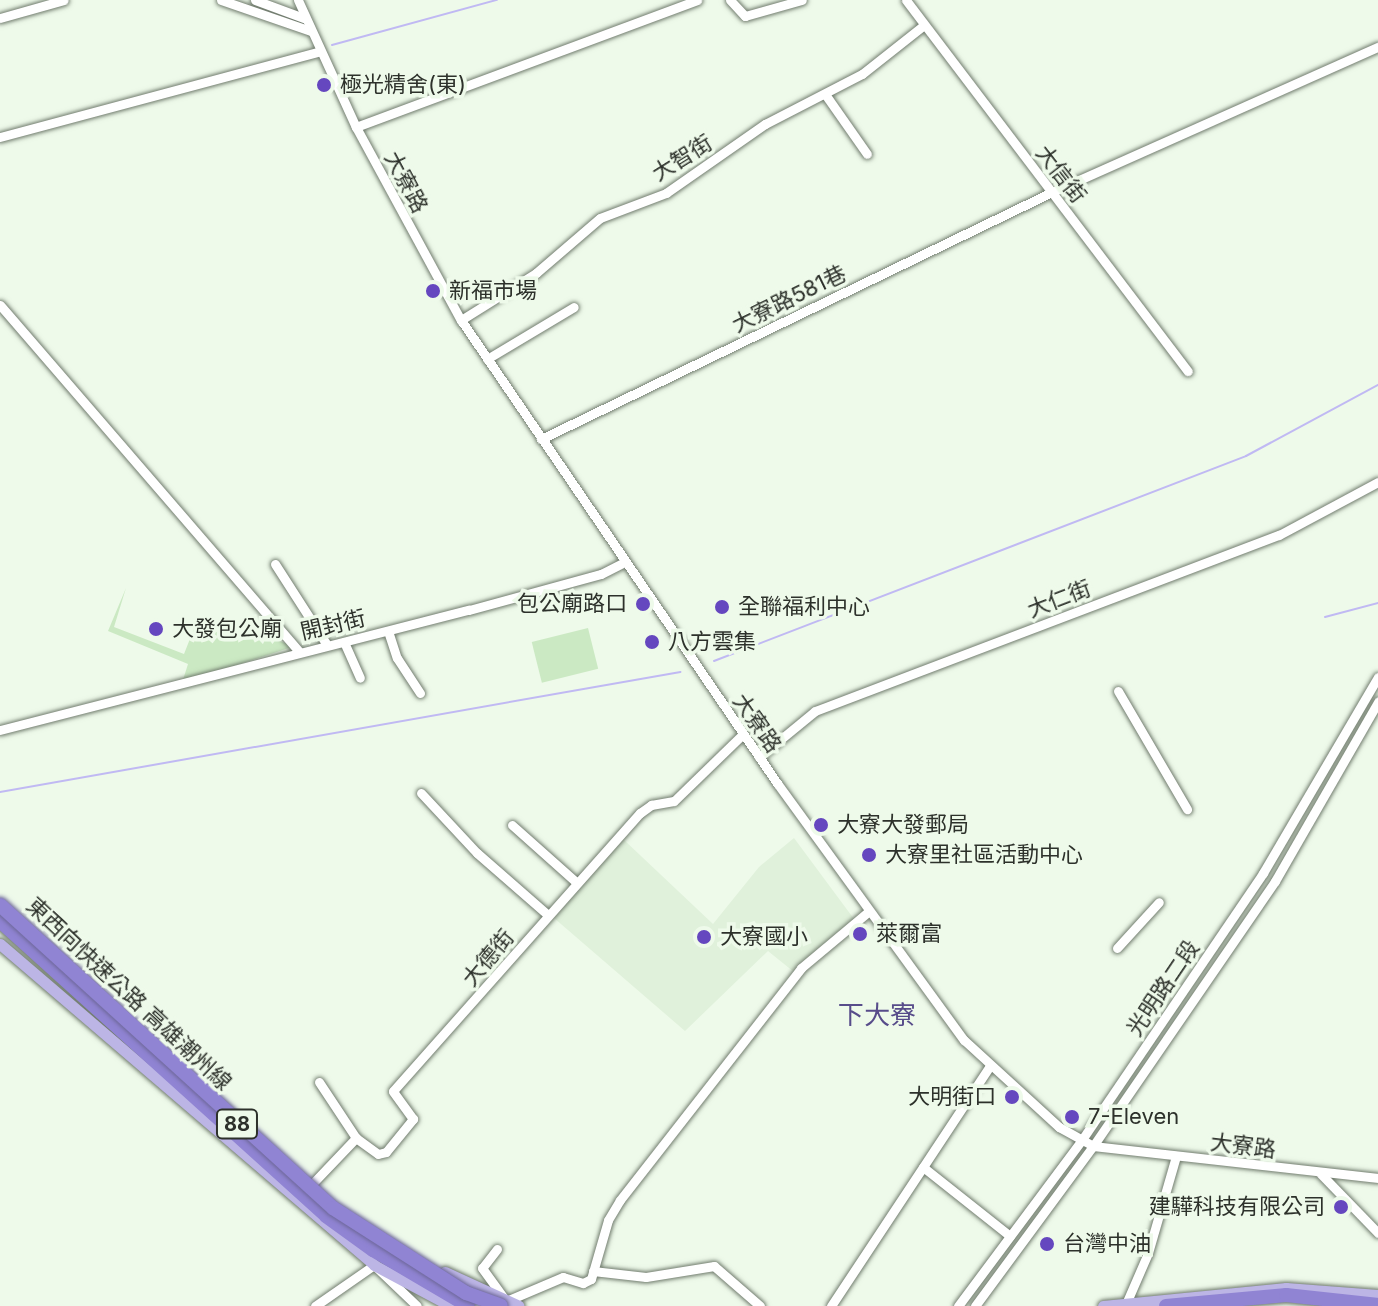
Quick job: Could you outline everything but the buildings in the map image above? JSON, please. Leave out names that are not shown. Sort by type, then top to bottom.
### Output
[{"type":"highway","name":"東西向快速公路 高雄潮州線","points":[[0,905],[333,1208],[466,1293],[501,1304]]},
{"type":"highway","name":"東西向快速公路 高雄潮州線","points":[[0,924],[326,1216],[373,1250],[468,1306]]},
{"type":"highway","points":[[1166,1306],[1286,1295],[1378,1305]]},
{"type":"main road","points":[[0,896],[312,1184],[380,1235],[501,1304],[519,1306]]},
{"type":"main road","points":[[0,944],[374,1265],[451,1306]]},
{"type":"main road","points":[[1103,1306],[1286,1288],[1378,1295]]},
{"type":"street","points":[[0,18],[64,0]]},
{"type":"street","points":[[221,0],[311,31]]},
{"type":"street","points":[[255,0],[306,19]]},
{"type":"street","name":"大寮路","points":[[298,0],[356,127],[461,320],[759,757],[868,912],[964,1040],[1059,1127],[1093,1146],[1378,1178]]},
{"type":"street","points":[[356,127],[697,0]]},
{"type":"street","points":[[730,0],[745,16],[802,0]]},
{"type":"street","name":"大信街","points":[[908,1],[1188,371]]},
{"type":"street","name":"大智街","points":[[461,320],[536,273],[600,218],[666,193],[765,124],[862,74],[924,25]]},
{"type":"street","name":"大寮路581巷","points":[[541,439],[1052,192],[1378,47]]},
{"type":"street","points":[[0,137],[321,51]]},
{"type":"street","points":[[825,94],[867,154]]},
{"type":"street","points":[[0,305],[299,651]]},
{"type":"street","points":[[487,359],[574,307]]},
{"type":"street","name":"大仁街","points":[[759,757],[815,711],[1279,535],[1378,482]]},
{"type":"street","name":"開封街","points":[[0,730],[601,574],[625,562]]},
{"type":"street","points":[[275,564],[327,645]]},
{"type":"street","points":[[388,631],[397,658],[420,693]]},
{"type":"street","points":[[344,642],[360,678]]},
{"type":"street","name":"光明路二段","points":[[958,1306],[1081,1141],[1263,873],[1378,677]]},
{"type":"street","points":[[1118,691],[1187,809]]},
{"type":"street","name":"光明路二段","points":[[975,1306],[1093,1146],[1275,881],[1378,702]]},
{"type":"street","name":"大德街","points":[[356,1138],[382,1154],[411,1123],[411,1115],[393,1091],[640,813],[651,805],[674,801],[743,734]]},
{"type":"street","points":[[421,793],[477,853],[548,915]]},
{"type":"street","points":[[512,825],[577,883]]},
{"type":"street","points":[[1117,948],[1159,902]]},
{"type":"street","points":[[497,1249],[482,1268],[501,1304],[563,1277],[588,1282],[608,1220],[620,1200],[801,968],[868,912]]},
{"type":"street","points":[[831,1306],[990,1066]]},
{"type":"street","points":[[312,1184],[356,1138],[319,1082]]},
{"type":"street","points":[[1127,1305],[1176,1156]]},
{"type":"street","points":[[923,1167],[1010,1236]]},
{"type":"street","points":[[1321,1174],[1378,1233]]},
{"type":"street","points":[[1021,1222],[1032,1230]]},
{"type":"street","points":[[315,1306],[374,1265],[417,1306]]},
{"type":"street","points":[[593,1271],[646,1277],[714,1266],[760,1306]]},
{"type":"shaded area","name":"大寮國小","points":[[794,838],[854,919],[794,972],[768,951],[685,1031],[554,918],[623,839],[713,924],[759,867]]},
{"type":"green space","points":[[126,588],[114,627],[184,654],[199,616],[295,646],[182,683],[188,664],[108,631]]},
{"type":"green space","points":[[588,628],[598,669],[542,683],[532,642]]},
{"type":"waterway","points":[[332,45],[497,0]]},
{"type":"waterway","points":[[714,661],[1246,456],[1378,385]]},
{"type":"waterway","points":[[1325,617],[1378,603]]},
{"type":"waterway","points":[[0,792],[680,672]]},
{"type":"place","name":"極光精舍(東)","points":[[324,85]]},
{"type":"place","name":"新福市場","points":[[433,291]]},
{"type":"place","name":"包公廟路口","points":[[643,604]]},
{"type":"place","name":"全聯福利中心","points":[[722,607]]},
{"type":"place","name":"大發包公廟","points":[[156,629]]},
{"type":"place","name":"八方雲集","points":[[652,642]]},
{"type":"place","name":"大寮大發郵局","points":[[821,825]]},
{"type":"place","name":"大寮里社區活動中心","points":[[869,855]]},
{"type":"place","name":"萊爾富","points":[[860,934]]},
{"type":"place","name":"大寮國小","points":[[704,937]]},
{"type":"place","name":"大明街口","points":[[1012,1097]]},
{"type":"place","name":"7-Eleven","points":[[1072,1117]]},
{"type":"place","name":"建驊科技有限公司","points":[[1341,1207]]},
{"type":"place","name":"台灣中油","points":[[1047,1244]]},
{"type":"district","name":"下大寮","points":[[877,1015]]}]
